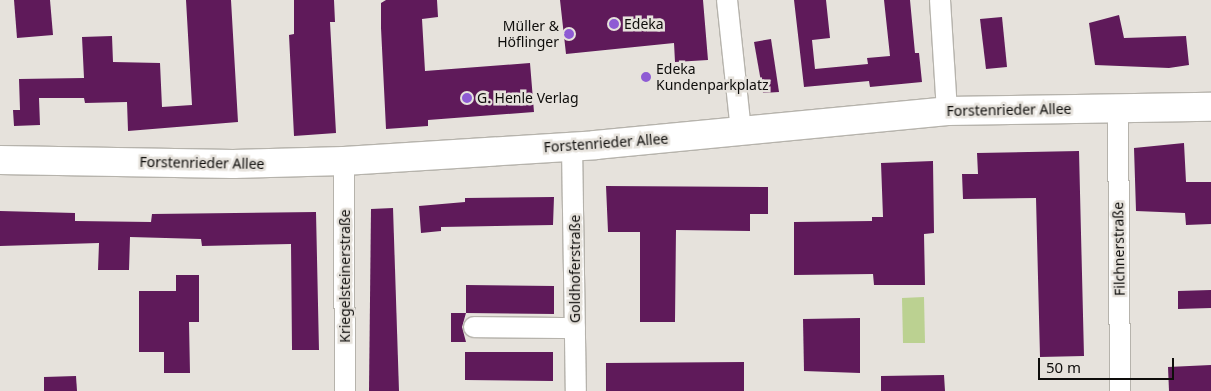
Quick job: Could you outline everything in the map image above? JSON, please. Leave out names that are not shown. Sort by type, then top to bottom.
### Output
[{"type":"street","points":[[727,0],[741,132]]},
{"type":"street","points":[[940,0],[947,111]]},
{"type":"street","name":"Forstenrieder Allee","points":[[0,160],[234,164],[344,161],[572,146],[741,132],[947,111],[1211,107]]},
{"type":"street","name":"Filchnerstraße","points":[[1118,108],[1120,391]]},
{"type":"street","name":"Goldhoferstraße","points":[[572,146],[576,391]]},
{"type":"street","name":"Kriegelsteinerstraße","points":[[344,161],[345,391]]},
{"type":"street","points":[[474,327],[575,328]]},
{"type":"green space","points":[[924,297],[925,343],[903,343],[902,298]]},
{"type":"building","points":[[14,0],[50,0],[53,35],[17,38]]},
{"type":"building","points":[[186,0],[231,0],[238,122],[128,131],[127,102],[85,103],[84,98],[39,98],[40,125],[14,126],[13,110],[20,110],[19,79],[84,78],[82,37],[112,36],[113,62],[160,63],[162,107],[192,105]]},
{"type":"building","points":[[294,0],[334,0],[335,22],[330,22],[336,133],[294,136],[289,35],[294,34]]},
{"type":"building","points":[[386,0],[437,0],[438,17],[422,19],[425,71],[530,63],[534,112],[428,120],[428,126],[386,129],[381,3]]},
{"type":"building","points":[[560,0],[703,0],[708,60],[675,62],[674,43],[566,54]]},
{"type":"building","points":[[794,0],[826,0],[830,38],[812,40],[815,69],[868,64],[867,58],[890,56],[884,0],[910,0],[915,53],[919,53],[922,82],[870,87],[869,81],[804,87]]},
{"type":"building","points":[[1119,15],[1124,38],[1186,36],[1189,65],[1169,68],[1095,65],[1089,23]]},
{"type":"building","points":[[1002,17],[1007,67],[986,69],[980,19]]},
{"type":"building","points":[[771,39],[779,92],[763,93],[754,42]]},
{"type":"building","points":[[1184,143],[1186,182],[1211,182],[1211,224],[1186,225],[1185,213],[1136,211],[1134,148]]},
{"type":"building","points":[[1079,151],[1084,356],[1040,357],[1036,198],[963,199],[962,174],[978,174],[977,153]]},
{"type":"building","points":[[933,161],[934,233],[924,234],[925,285],[874,285],[873,274],[794,275],[794,222],[872,221],[872,217],[883,217],[881,163]]},
{"type":"building","points":[[606,186],[768,187],[768,214],[750,214],[750,231],[676,230],[675,322],[640,322],[640,232],[608,232]]},
{"type":"building","points":[[554,197],[553,225],[441,227],[441,231],[421,233],[419,206],[465,202],[465,198]]},
{"type":"building","points":[[393,208],[399,391],[369,391],[371,209]]},
{"type":"building","points":[[0,211],[75,213],[75,221],[151,222],[152,214],[316,212],[319,350],[292,350],[291,244],[202,246],[201,239],[130,237],[129,270],[98,270],[99,243],[0,246]]},
{"type":"building","points":[[176,275],[199,275],[199,322],[189,322],[190,373],[164,373],[164,352],[139,352],[139,291],[176,291]]},
{"type":"building","points":[[466,285],[554,286],[554,314],[466,313]]},
{"type":"building","points":[[1211,290],[1211,308],[1178,309],[1178,291]]},
{"type":"building","points":[[451,313],[466,313],[462,327],[466,342],[451,342]]},
{"type":"building","points":[[860,318],[860,373],[804,371],[803,319]]},
{"type":"building","points":[[465,352],[553,352],[553,381],[465,380]]},
{"type":"building","points":[[744,362],[744,391],[606,391],[606,363]]},
{"type":"building","points":[[1211,365],[1211,391],[1169,391],[1168,367]]},
{"type":"building","points":[[944,375],[945,391],[881,391],[881,376]]},
{"type":"building","points":[[76,376],[77,391],[44,391],[44,377]]},
{"type":"place","name":"Edeka","points":[[614,24]]},
{"type":"place","name":"Müller & Höflinger","points":[[569,34]]},
{"type":"place","name":"Edeka Kundenparkplatz","points":[[646,77]]},
{"type":"place","name":"G. Henle Verlag","points":[[467,98]]}]
